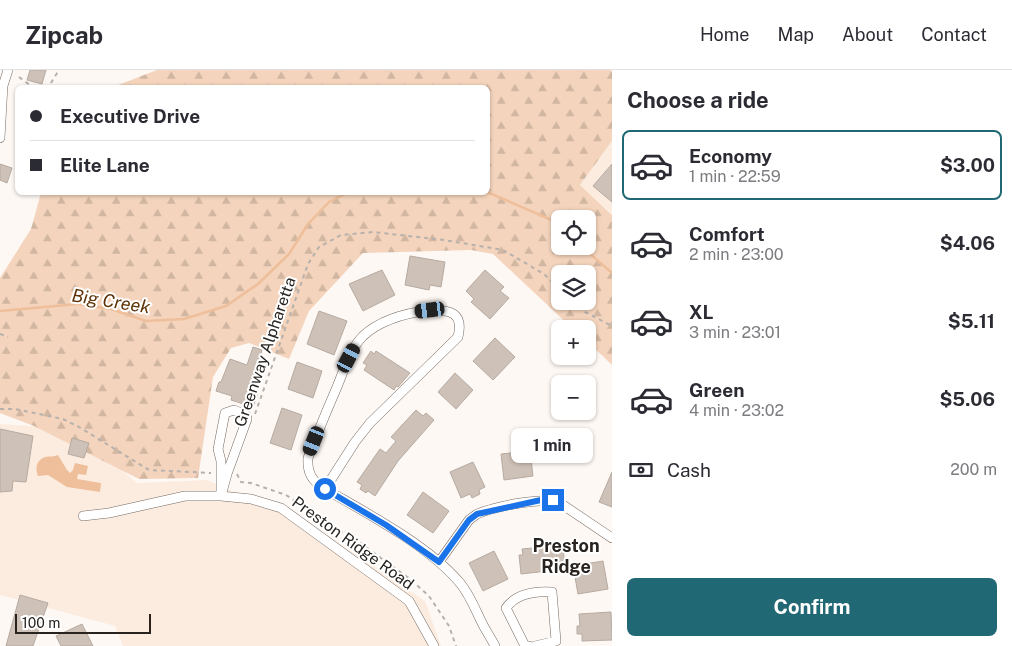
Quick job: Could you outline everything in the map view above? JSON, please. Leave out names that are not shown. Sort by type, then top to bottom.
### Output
[{"type":"street","points":[[0,138],[2,88],[8,70]]},
{"type":"street","points":[[325,489],[355,442],[370,423],[458,337],[460,329],[453,312],[430,310],[402,315],[376,327],[357,342],[308,458],[307,468],[310,477],[316,484],[386,525],[439,562],[460,583],[496,646]]},
{"type":"street","points":[[221,496],[248,419],[246,414],[234,410],[225,412],[218,449],[221,461],[228,474]]},
{"type":"street","name":"Preston Ridge Road","points":[[83,516],[109,513],[185,496],[221,496],[251,499],[281,508],[409,601],[434,646]]},
{"type":"street","points":[[439,562],[469,520],[477,514],[541,500],[553,500],[560,503],[612,538]]},
{"type":"street","points":[[529,646],[525,646],[506,608],[512,600],[539,591],[552,592],[556,641],[535,646]]},
{"type":"path","points":[[50,85],[59,70]]},
{"type":"path","points":[[19,77],[30,85]]},
{"type":"path","name":"Greenway Alpharetta","points":[[255,415],[308,264],[319,247],[341,235],[373,232],[444,240],[503,250],[544,274],[551,281]]},
{"type":"path","points":[[583,310],[612,326]]},
{"type":"path","points":[[0,334],[8,337]]},
{"type":"path","points":[[0,409],[63,419],[149,470],[228,474],[241,482],[251,483],[286,495],[410,578],[429,596],[449,626],[456,646]]},
{"type":"shaded area","points":[[612,141],[612,214],[580,185]]},
{"type":"shaded area","points":[[0,424],[60,428],[89,441],[137,483],[207,480],[316,528],[425,601],[441,646],[123,646],[115,626],[0,595]]},
{"type":"shaded area","points":[[58,455],[70,473],[75,463],[88,466],[86,475],[78,474],[77,479],[101,483],[100,492],[67,487],[48,475],[38,476],[38,462],[42,458]]},
{"type":"green space","points":[[157,70],[612,71],[612,141],[580,185],[612,215],[612,365],[596,350],[596,320],[563,320],[553,310],[596,310],[596,265],[551,265],[551,308],[493,254],[471,250],[363,253],[309,311],[289,359],[249,343],[231,348],[213,377],[198,478],[139,479],[34,426],[0,413],[0,278],[31,229],[40,195],[490,195],[490,85],[118,85]]},
{"type":"building","points":[[30,70],[46,70],[42,84],[27,80]]},
{"type":"building","points":[[0,164],[12,168],[7,183],[0,180]]},
{"type":"building","points":[[612,164],[612,202],[593,186]]},
{"type":"building","points":[[410,256],[445,262],[441,287],[430,285],[429,290],[405,285]]},
{"type":"building","points":[[382,270],[395,295],[363,311],[349,284]]},
{"type":"building","points":[[485,270],[504,287],[500,291],[509,298],[490,319],[471,302],[474,299],[466,291]]},
{"type":"building","points":[[319,311],[347,321],[334,355],[307,344]]},
{"type":"building","points":[[495,338],[515,357],[493,380],[473,361]]},
{"type":"building","points":[[253,347],[262,350],[256,368],[260,370],[252,391],[258,393],[253,407],[231,400],[232,396],[216,391],[230,359],[247,365]]},
{"type":"building","points":[[371,351],[374,354],[376,351],[410,373],[394,390],[364,370],[367,365],[363,363]]},
{"type":"building","points":[[297,362],[322,371],[313,398],[288,389]]},
{"type":"building","points":[[455,373],[473,390],[456,409],[438,392]]},
{"type":"building","points":[[282,408],[302,415],[291,450],[270,443]]},
{"type":"building","points":[[416,410],[423,416],[426,413],[434,420],[398,461],[375,496],[368,491],[366,493],[360,489],[362,485],[357,482],[380,449],[386,453],[396,441],[391,437]]},
{"type":"building","points":[[0,429],[33,436],[26,482],[13,481],[12,491],[0,492]]},
{"type":"building","points":[[72,438],[89,443],[84,458],[68,454]]},
{"type":"building","points":[[530,451],[533,476],[504,480],[501,454]]},
{"type":"building","points":[[473,462],[485,487],[479,490],[480,494],[472,498],[470,494],[461,498],[450,472]]},
{"type":"building","points":[[612,472],[612,507],[599,502]]},
{"type":"building","points":[[423,492],[449,511],[433,533],[407,515]]},
{"type":"building","points":[[563,545],[565,569],[521,574],[519,555],[523,555],[522,549]]},
{"type":"building","points":[[494,551],[508,579],[483,591],[469,563]]},
{"type":"building","points":[[603,561],[608,589],[578,594],[573,566]]},
{"type":"building","points":[[20,595],[48,603],[33,646],[6,646]]},
{"type":"building","points":[[611,612],[612,640],[582,641],[582,634],[577,634],[577,626],[580,626],[579,614]]},
{"type":"building","points":[[82,624],[93,646],[61,646],[56,636]]},
{"type":"waterway","name":"Big Creek","points":[[490,193],[551,220]]},
{"type":"waterway","name":"Big Creek","points":[[0,311],[78,304],[111,309],[146,321],[184,319],[226,306],[258,284],[289,254],[308,224],[329,202],[343,195]]},
{"type":"waterway","name":"Big Creek","points":[[591,255],[612,273]]},
{"type":"district","name":"Preston Ridge","points":[[566,555]]},
{"type":"route","points":[[325,489],[386,525],[439,562],[469,520],[477,514],[541,500],[553,500]]}]
